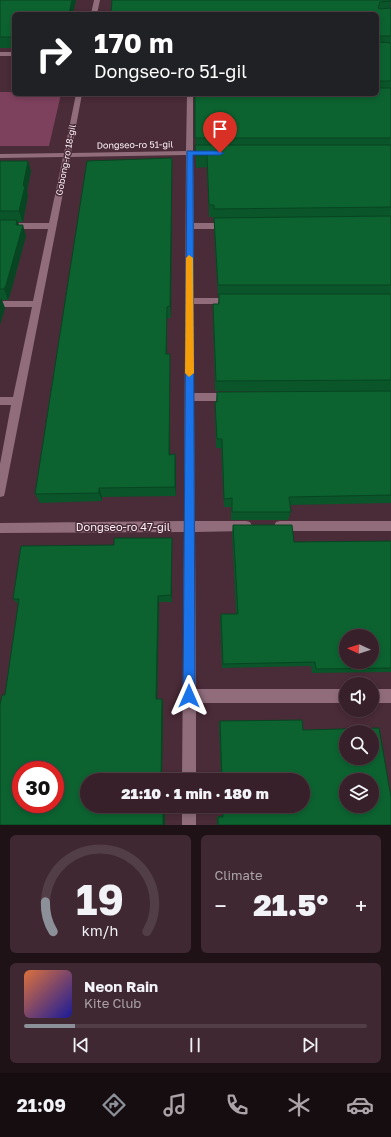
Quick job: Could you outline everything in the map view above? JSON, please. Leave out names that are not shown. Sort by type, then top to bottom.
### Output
[{"type":"street","points":[[94,12],[97,0]]},
{"type":"street","points":[[0,54],[12,54]]},
{"type":"street","name":"Gobong-ro 18-gil","points":[[0,492],[17,400],[38,304],[79,96]]},
{"type":"street","points":[[189,773],[189,153],[192,96]]},
{"type":"street","name":"Dongseo-ro 51-gil","points":[[0,156],[205,153]]},
{"type":"street","points":[[189,226],[236,225]]},
{"type":"street","points":[[0,226],[53,226]]},
{"type":"street","points":[[189,301],[244,301]]},
{"type":"street","points":[[0,304],[38,304]]},
{"type":"street","points":[[189,397],[236,397]]},
{"type":"street","points":[[0,401],[17,400]]},
{"type":"street","name":"Dongseo-ro 47-gil","points":[[0,528],[391,526]]},
{"type":"street","points":[[189,696],[339,696]]},
{"type":"street","points":[[379,696],[391,696]]},
{"type":"street","points":[[189,813],[189,825]]},
{"type":"shaded area","points":[[0,92],[12,92],[12,96],[61,96],[49,146],[0,146]]},
{"type":"building","points":[[0,0],[72,0],[69,12],[12,12],[12,37],[0,37]]},
{"type":"building","points":[[112,0],[391,0],[380,2],[378,8],[391,8],[391,36],[379,36],[379,12],[111,12]]},
{"type":"building","points":[[379,42],[391,43],[391,81],[379,81]]},
{"type":"building","points":[[379,88],[391,88],[391,138],[195,138],[195,96],[379,96]]},
{"type":"building","points":[[195,145],[391,145],[391,207],[214,209],[214,205],[209,205],[207,155],[196,156]]},
{"type":"building","points":[[172,158],[170,306],[167,307],[166,354],[170,354],[169,455],[175,454],[175,487],[99,488],[99,493],[35,494],[87,161]]},
{"type":"building","points":[[0,161],[28,161],[23,186],[25,186],[19,211],[0,211]]},
{"type":"building","points":[[391,216],[391,285],[218,285],[214,218]]},
{"type":"building","points":[[0,220],[17,220],[16,225],[23,225],[4,289],[0,289]]},
{"type":"building","points":[[219,294],[391,294],[391,380],[216,381],[213,304],[219,304]]},
{"type":"building","points":[[391,391],[391,495],[289,497],[291,512],[232,512],[232,498],[224,499],[222,439],[217,439],[215,402],[217,402],[217,392]]},
{"type":"building","points":[[233,525],[292,525],[294,542],[391,541],[391,668],[379,668],[379,629],[339,629],[339,669],[316,669],[315,662],[223,664],[221,614],[238,614]]},
{"type":"building","points":[[114,538],[172,538],[171,595],[158,596],[156,699],[162,699],[161,773],[80,773],[80,813],[163,813],[163,825],[0,825],[0,705],[2,695],[5,695],[19,599],[13,599],[21,546],[114,545]]},
{"type":"building","points":[[302,720],[303,730],[339,729],[339,765],[379,765],[379,728],[391,797],[391,825],[218,825],[218,817],[223,817],[223,813],[310,813],[310,773],[222,773],[220,721]]},
{"type":"slow traffic","points":[[189,258],[189,373]]},
{"type":"route","points":[[189,696],[189,153],[220,153]]}]
